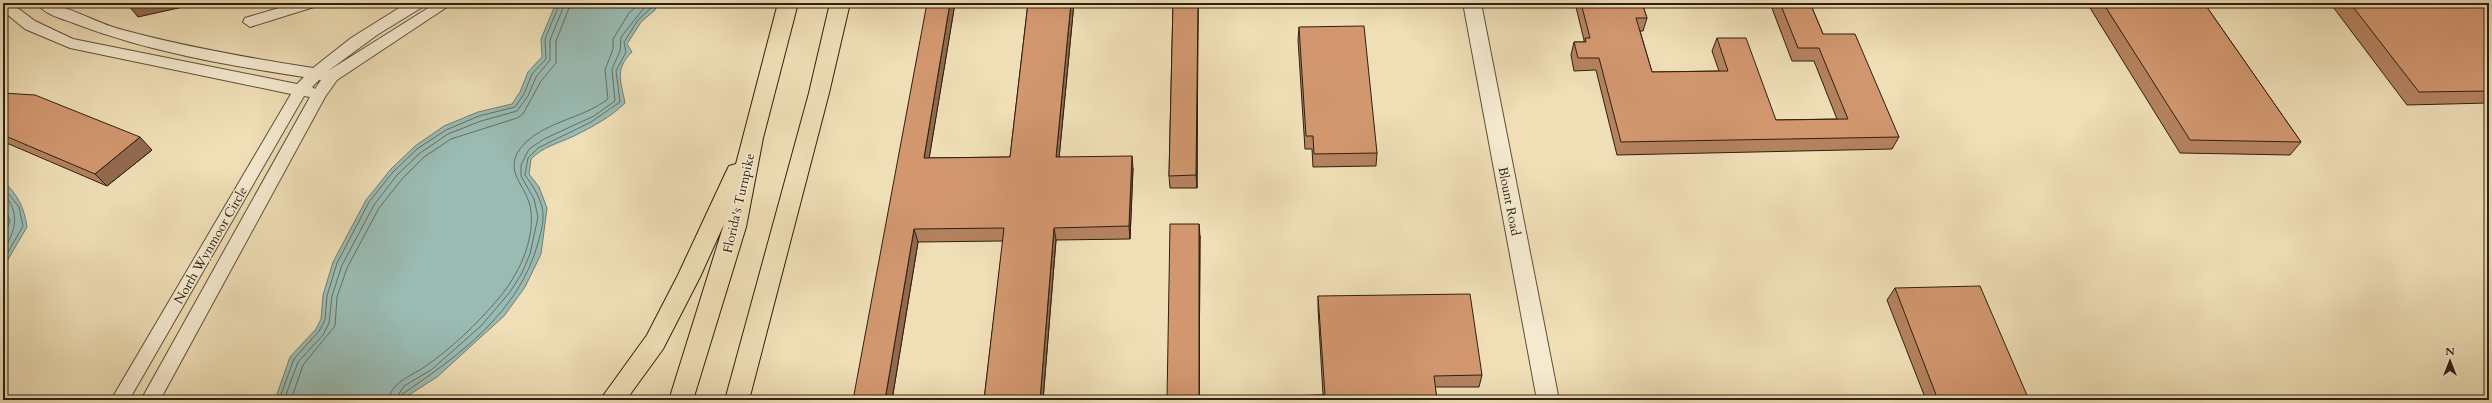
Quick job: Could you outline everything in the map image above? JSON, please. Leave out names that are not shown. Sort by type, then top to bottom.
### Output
[{"type":"highway","name":"Florida's Turnpike","points":[[681,400],[735,227],[752,138],[788,3]]},
{"type":"highway","points":[[737,400],[819,93],[840,3]]},
{"type":"highway","points":[[612,400],[655,342],[689,277],[752,138]]},
{"type":"street","points":[[250,22],[312,3]]},
{"type":"street","name":"North Wynmoor Circle","points":[[120,400],[300,90],[314,74],[388,20],[419,3]]},
{"type":"street","name":"North Wynmoor Circle","points":[[150,400],[179,352],[319,94],[332,76],[446,3]]},
{"type":"street","name":"Blount Road","points":[[1472,3],[1548,400]]},
{"type":"street","points":[[3,4],[30,25],[70,43],[319,94]]},
{"type":"street","points":[[50,7],[116,34],[210,56],[332,76]]},
{"type":"water","points":[[556,3],[657,3],[655,10],[641,22],[627,44],[632,52],[623,64],[620,76],[625,103],[614,113],[588,129],[546,148],[531,159],[529,174],[539,187],[547,208],[541,254],[525,287],[504,316],[437,377],[401,400],[275,400],[290,357],[316,329],[321,319],[323,295],[333,262],[366,200],[391,169],[415,146],[444,126],[478,112],[512,104],[520,92],[528,72],[542,57],[541,39]]},
{"type":"water","points":[[3,181],[13,191],[20,202],[27,227],[3,268]]},
{"type":"building","points":[[130,3],[143,3],[129,6]]},
{"type":"building","points":[[927,3],[950,3],[924,158],[1010,157],[1028,3],[1071,3],[1056,157],[1132,156],[1129,226],[1054,228],[1040,400],[984,400],[1004,228],[914,229],[885,400],[853,400]]},
{"type":"building","points":[[1173,3],[1198,3],[1196,175],[1169,176]]},
{"type":"building","points":[[1581,3],[1642,3],[1647,18],[1636,18],[1652,72],[1728,71],[1717,38],[1746,38],[1776,120],[1848,119],[1819,48],[1798,48],[1780,3],[1810,3],[1823,34],[1855,34],[1899,137],[1621,142],[1599,58],[1578,58],[1574,42],[1586,42],[1585,38],[1590,38]]},
{"type":"building","points":[[2103,3],[2204,3],[2301,142],[2190,140]]},
{"type":"building","points":[[2350,3],[2489,3],[2489,91],[2419,92]]},
{"type":"building","points":[[1364,26],[1377,153],[1314,154],[1313,136],[1306,136],[1299,27]]},
{"type":"building","points":[[3,93],[35,95],[140,137],[95,174],[3,135]]},
{"type":"building","points":[[1170,224],[1199,224],[1199,398],[1325,395],[1318,296],[1470,294],[1482,375],[1434,376],[1437,400],[1167,400]]},
{"type":"building","points":[[1980,286],[2029,400],[1938,400],[1895,288]]}]
